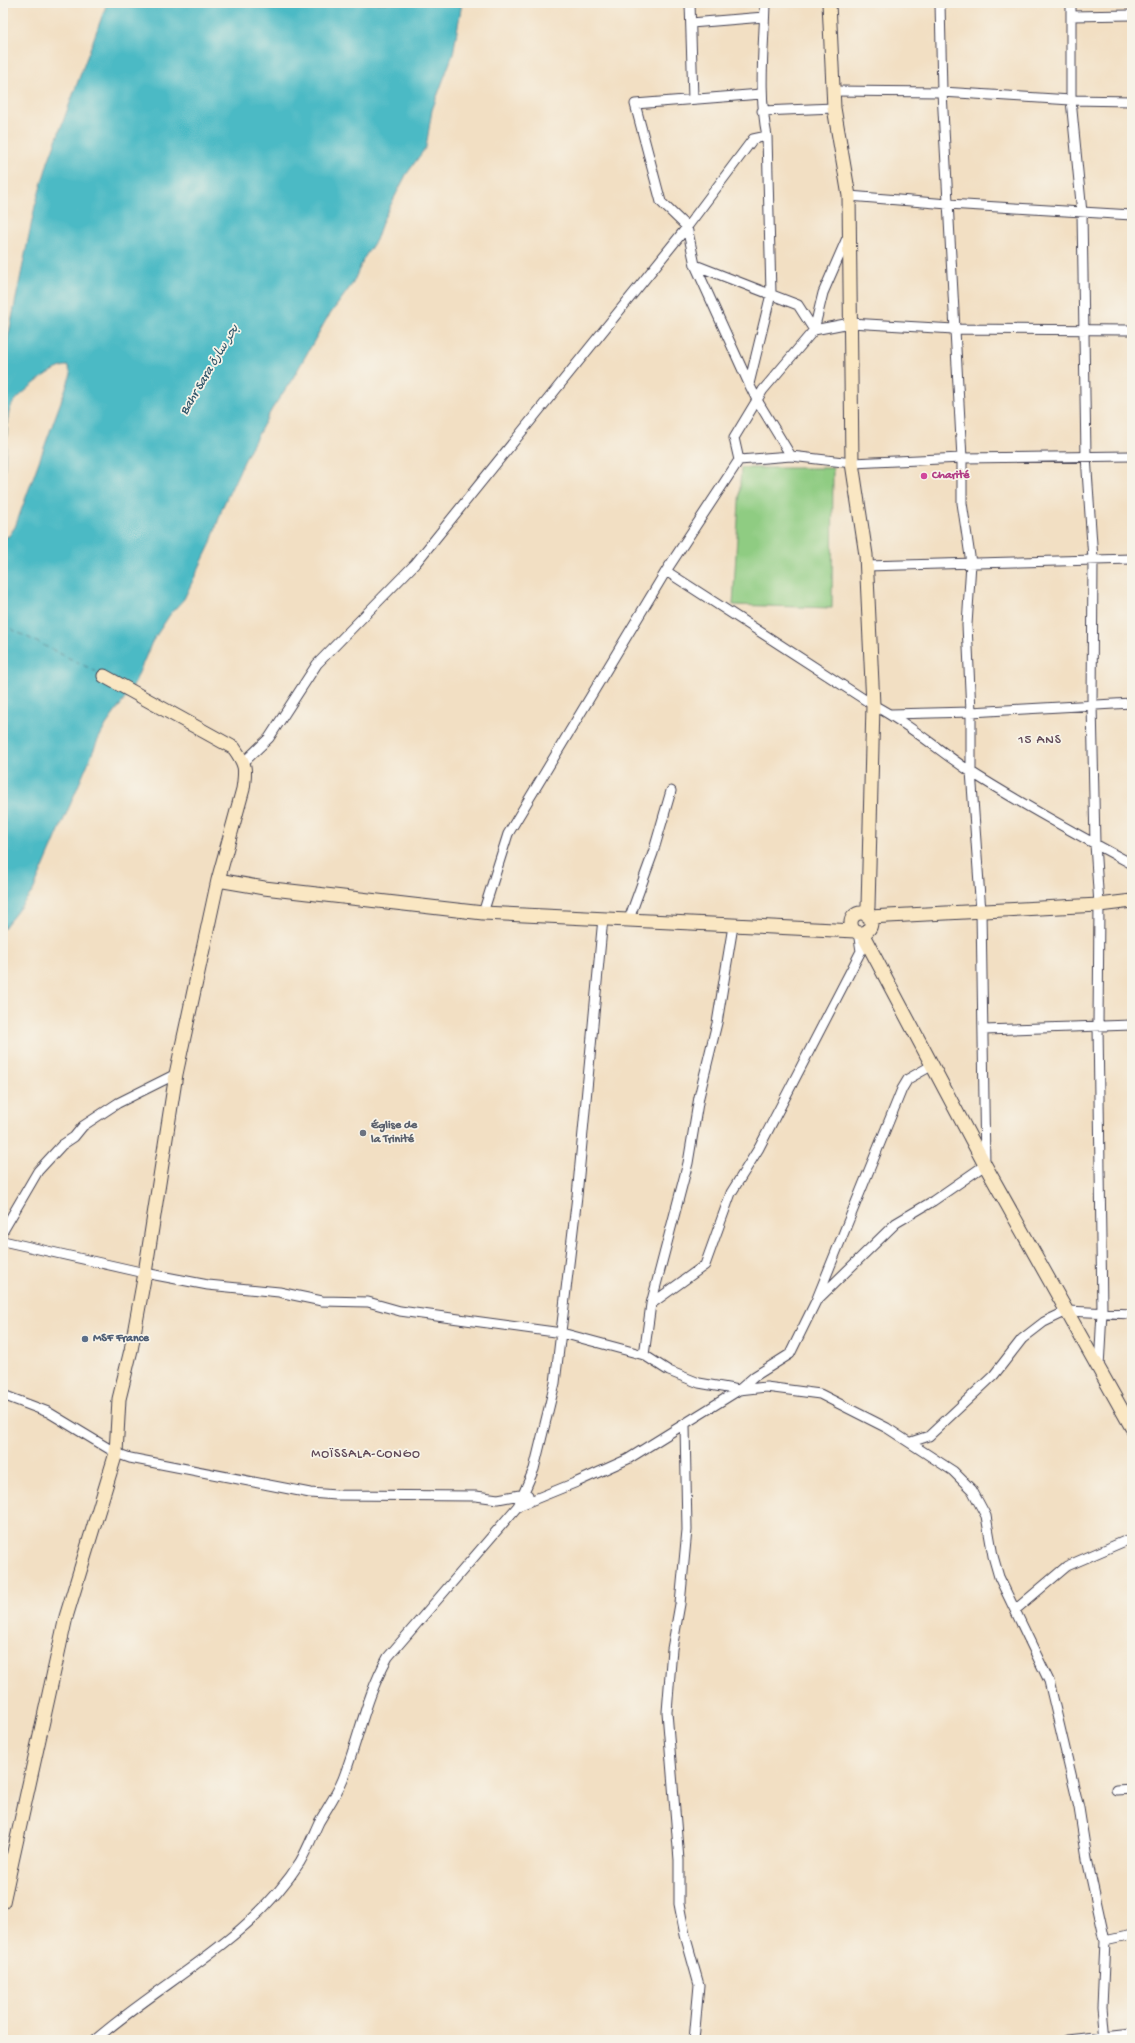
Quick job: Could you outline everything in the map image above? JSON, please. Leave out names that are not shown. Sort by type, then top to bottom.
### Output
[{"type":"main road","points":[[218,880],[264,888],[483,913],[629,919],[858,932],[869,929],[870,921],[867,916],[873,705],[866,555],[852,463],[849,196],[834,108],[829,3]]},
{"type":"main road","points":[[3,1902],[66,1617],[116,1453],[119,1399],[131,1350],[145,1273],[176,1074],[218,880],[243,789],[245,774],[244,762],[234,748],[104,676]]},
{"type":"main road","points":[[867,916],[981,912],[1099,905],[1132,901]]},
{"type":"main road","points":[[858,932],[985,1165],[1132,1428]]},
{"type":"street","points":[[690,3],[692,23],[693,99]]},
{"type":"street","points":[[749,384],[771,294],[767,136],[762,111],[761,94],[765,3]]},
{"type":"street","points":[[816,1301],[896,1223],[933,1201],[985,1165],[981,912],[971,771],[971,712],[967,625],[971,563],[962,503],[962,458],[942,92],[940,3]]},
{"type":"street","points":[[1071,3],[1071,100],[1082,213],[1086,456],[1093,559],[1092,704],[1095,844],[1099,905],[1098,1026],[1102,1312],[1099,1368]]},
{"type":"street","points":[[1071,16],[1132,15]]},
{"type":"street","points":[[692,23],[764,17]]},
{"type":"street","points":[[833,90],[942,92],[1071,100],[1132,101]]},
{"type":"street","points":[[761,94],[635,104],[661,202],[687,227],[695,265],[749,384],[791,456]]},
{"type":"street","points":[[762,111],[834,108]]},
{"type":"street","points":[[244,762],[269,738],[317,664],[415,564],[687,227],[753,139],[767,136]]},
{"type":"street","points":[[849,196],[1082,213],[1132,215]]},
{"type":"street","points":[[483,913],[508,834],[666,571],[739,460],[734,438],[763,390],[814,330],[823,293],[850,233]]},
{"type":"street","points":[[695,265],[798,306],[814,330]]},
{"type":"street","points":[[814,330],[850,323],[954,329],[1132,330]]},
{"type":"street","points":[[739,460],[791,456],[852,463],[962,458],[1132,456]]},
{"type":"street","points":[[866,566],[1132,559]]},
{"type":"street","points":[[666,571],[873,705],[891,714],[971,771],[1132,864]]},
{"type":"street","points":[[891,714],[971,712],[1092,704],[1132,703]]},
{"type":"street","points":[[629,919],[653,853],[671,791]]},
{"type":"street","points":[[95,2040],[119,2019],[227,1940],[256,1914],[284,1884],[300,1862],[342,1780],[368,1697],[388,1658],[518,1506],[525,1494],[544,1433],[555,1383],[562,1333],[603,918]]},
{"type":"street","points":[[644,1355],[651,1304],[688,1163],[699,1097],[717,1023],[733,926]]},
{"type":"street","points":[[651,1304],[705,1265],[731,1193],[759,1148],[861,951],[858,932]]},
{"type":"street","points":[[984,1030],[1132,1025]]},
{"type":"street","points":[[518,1506],[628,1459],[685,1425],[739,1390],[755,1376],[790,1354],[816,1301],[902,1089],[908,1079],[931,1066]]},
{"type":"street","points":[[3,1230],[38,1171],[62,1145],[74,1137],[83,1126],[118,1103],[176,1074]]},
{"type":"street","points":[[3,1241],[145,1273],[208,1285],[279,1292],[322,1301],[368,1302],[400,1311],[562,1333],[644,1355],[669,1371],[700,1383],[739,1390],[766,1387],[820,1394],[911,1442],[953,1471],[972,1490],[986,1516],[993,1556],[999,1577],[1049,1681],[1079,1808],[1087,1859],[1105,1941],[1102,2007],[1105,2037]]},
{"type":"street","points":[[911,1442],[929,1436],[994,1375],[1022,1339],[1044,1322],[1067,1311],[1132,1314]]},
{"type":"street","points":[[3,1395],[48,1412],[116,1453],[130,1458],[310,1493],[336,1495],[476,1496],[498,1499],[525,1494],[537,1499]]},
{"type":"street","points":[[685,1425],[687,1530],[680,1604],[672,1649],[667,1712],[678,1860],[679,1904],[685,1935],[698,1984],[694,2040]]},
{"type":"street","points":[[1015,1610],[1067,1566],[1132,1538]]},
{"type":"street","points":[[1116,1790],[1132,1789]]},
{"type":"street","points":[[1105,1941],[1132,1935]]},
{"type":"street","points":[[1067,2040],[1132,2033]]},
{"type":"green space","points":[[741,468],[833,468],[832,608],[733,605]]},
{"type":"water","name":"Bahr Sara بحر سارة","points":[[107,3],[462,3],[453,54],[432,110],[426,147],[406,175],[383,220],[376,240],[364,258],[353,283],[326,320],[293,378],[272,409],[248,453],[223,506],[210,545],[184,599],[171,613],[152,642],[132,689],[106,725],[98,740],[33,891],[3,929],[3,536],[8,537],[15,527],[71,374],[68,366],[56,369],[33,385],[14,402],[8,417],[3,493],[3,362],[35,206],[48,162]]},
{"type":"ferry route","points":[[3,625],[99,673]]},
{"type":"place","name":"Charité","points":[[924,476]]},
{"type":"place","name":"Église de la Trinité","points":[[363,1133]]},
{"type":"place","name":"MSF France","points":[[85,1339]]},
{"type":"district","name":"15 ANS","points":[[1040,740]]},
{"type":"district","name":"MOÏSSALA-CONGO","points":[[366,1454]]}]
